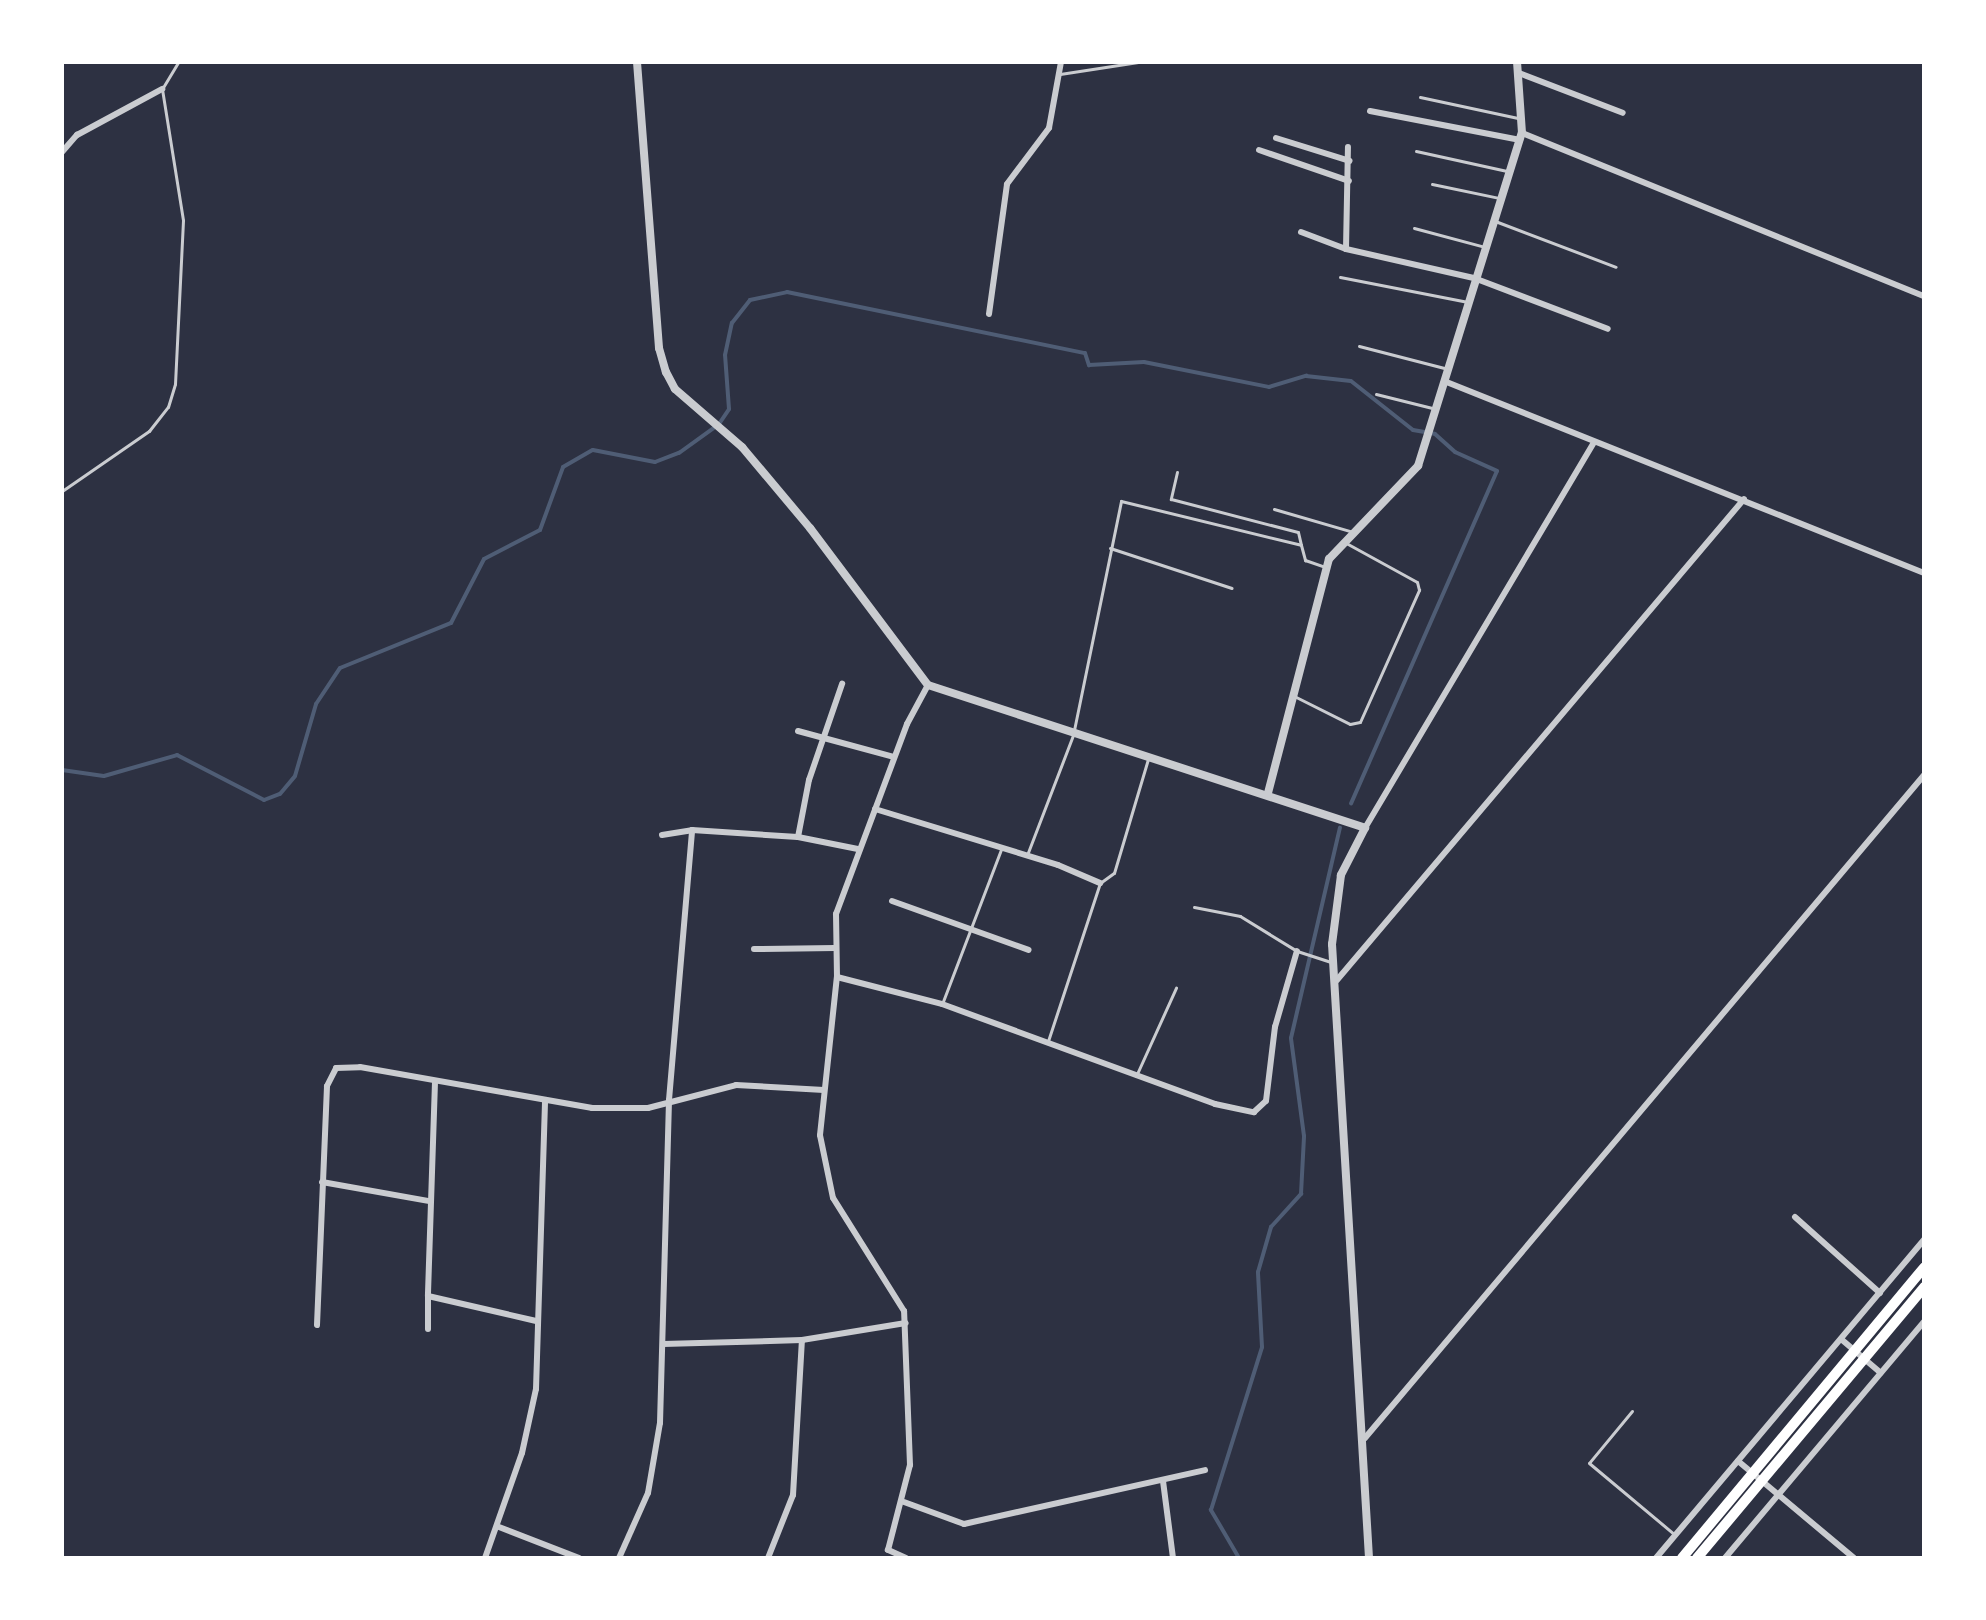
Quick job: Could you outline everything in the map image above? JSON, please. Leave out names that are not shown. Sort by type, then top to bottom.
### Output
[{"type":"main road","points":[[1697,1558],[1758,1477],[1860,1354],[1924,1268]]},
{"type":"main road","points":[[1860,1354],[1924,1287]]},
{"type":"main road","points":[[1682,1558],[1758,1477]]},
{"type":"street","points":[[637,62],[659,348],[675,389],[723,429],[810,528],[928,685],[1148,759],[1268,793],[1365,828]]},
{"type":"street","points":[[989,314],[1007,184],[1049,128],[1061,62]]},
{"type":"street","points":[[1268,793],[1325,567],[1343,541],[1411,477],[1425,443],[1474,278],[1521,136],[1517,62]]},
{"type":"street","points":[[1519,73],[1623,113]]},
{"type":"street","points":[[62,152],[77,135],[162,89]]},
{"type":"street","points":[[1370,111],[1521,136],[1924,296]]},
{"type":"street","points":[[1276,138],[1350,161]]},
{"type":"street","points":[[1346,249],[1348,147]]},
{"type":"street","points":[[1259,150],[1349,181]]},
{"type":"street","points":[[1301,232],[1346,249],[1474,278],[1608,329]]},
{"type":"street","points":[[1444,381],[1924,573]]},
{"type":"street","points":[[1369,1558],[1365,1438],[1333,910],[1341,875],[1365,828],[1594,443]]},
{"type":"street","points":[[1337,980],[1744,499]]},
{"type":"street","points":[[798,837],[842,684]]},
{"type":"street","points":[[885,1558],[904,1502],[911,1431],[906,1323],[904,1311],[833,1198],[820,1135],[837,977],[836,914],[894,757],[928,685]]},
{"type":"street","points":[[798,731],[825,735],[894,757]]},
{"type":"street","points":[[1365,1438],[1924,775]]},
{"type":"street","points":[[875,809],[1027,855],[1100,883]]},
{"type":"street","points":[[619,1558],[654,1465],[663,1344],[669,1100],[692,830]]},
{"type":"street","points":[[662,835],[692,830],[798,837],[858,849]]},
{"type":"street","points":[[892,901],[1029,950]]},
{"type":"street","points":[[754,949],[835,948]]},
{"type":"street","points":[[837,977],[942,1004],[1215,1104],[1254,1112],[1261,1108],[1275,1027],[1300,953]]},
{"type":"street","points":[[317,1325],[327,1086],[336,1068],[360,1067],[545,1100],[620,1108],[648,1108],[669,1100],[736,1085],[824,1090]]},
{"type":"street","points":[[428,1329],[429,1201],[435,1082]]},
{"type":"street","points":[[485,1558],[499,1527],[536,1389],[545,1100]]},
{"type":"street","points":[[322,1182],[429,1201]]},
{"type":"street","points":[[1795,1217],[1880,1293]]},
{"type":"street","points":[[1656,1558],[1924,1240]]},
{"type":"street","points":[[428,1296],[536,1321]]},
{"type":"street","points":[[1725,1558],[1924,1322]]},
{"type":"street","points":[[663,1344],[802,1340],[906,1323]]},
{"type":"street","points":[[1841,1339],[1881,1373]]},
{"type":"street","points":[[768,1558],[788,1514],[796,1474],[802,1340]]},
{"type":"street","points":[[1738,1461],[1854,1558]]},
{"type":"street","points":[[904,1502],[964,1524],[1205,1470]]},
{"type":"street","points":[[1163,1481],[1173,1558]]},
{"type":"street","points":[[499,1527],[579,1558]]},
{"type":"street","points":[[888,1550],[906,1558]]},
{"type":"lane","points":[[62,491],[149,431],[168,407],[175,384],[183,220],[162,89],[178,62]]},
{"type":"lane","points":[[1060,74],[1125,68],[1138,62]]},
{"type":"lane","points":[[1420,97],[1522,119]]},
{"type":"lane","points":[[1416,151],[1511,172]]},
{"type":"lane","points":[[1432,184],[1503,198]]},
{"type":"lane","points":[[1495,221],[1616,267]]},
{"type":"lane","points":[[1414,228],[1485,247]]},
{"type":"lane","points":[[1340,277],[1467,302]]},
{"type":"lane","points":[[1359,346],[1448,369]]},
{"type":"lane","points":[[1376,394],[1436,409]]},
{"type":"lane","points":[[1177,472],[1171,499],[1298,532],[1305,560],[1325,567]]},
{"type":"lane","points":[[1027,855],[1073,735],[1121,501],[1301,545]]},
{"type":"lane","points":[[1274,509],[1353,532]]},
{"type":"lane","points":[[1292,695],[1354,724],[1364,718],[1419,585],[1343,541]]},
{"type":"lane","points":[[1110,548],[1232,588]]},
{"type":"lane","points":[[1048,1042],[1100,883],[1114,873],[1148,759]]},
{"type":"lane","points":[[942,1004],[1002,847]]},
{"type":"lane","points":[[1194,907],[1240,916],[1300,953],[1334,964]]},
{"type":"lane","points":[[1136,1076],[1176,988]]},
{"type":"lane","points":[[1632,1411],[1589,1463],[1676,1535]]},
{"type":"waterway","points":[[62,770],[104,776],[177,755],[264,800],[280,794],[295,776],[316,704],[340,668],[451,623],[484,559],[540,530],[563,467],[593,450],[655,462],[679,453],[719,424],[729,409],[725,355],[732,323],[750,300],[787,292],[1085,353],[1089,365],[1144,362],[1269,387],[1306,376],[1351,381],[1413,430],[1435,434],[1455,452],[1497,471],[1351,803]]},
{"type":"waterway","points":[[1239,1558],[1211,1510],[1262,1347],[1258,1272],[1271,1227],[1301,1194],[1304,1136],[1291,1038],[1340,828]]}]
